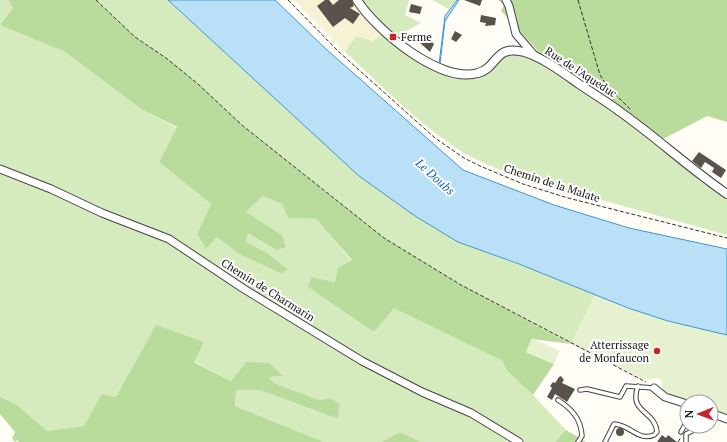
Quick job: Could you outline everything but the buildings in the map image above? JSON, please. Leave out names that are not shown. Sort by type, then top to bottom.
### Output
[{"type":"street","name":"Rue de l'Aqueduc","points":[[357,0],[373,21],[413,55],[450,71],[467,74],[478,73],[485,70],[497,57],[506,51],[515,50],[534,55],[620,111],[695,172],[727,194]]},
{"type":"street","points":[[506,0],[510,6],[516,34],[534,55]]},
{"type":"street","name":"Chemin de Charmarin","points":[[0,169],[51,189],[102,213],[169,239],[244,289],[362,361],[422,392],[471,413],[518,442]]},
{"type":"street","points":[[654,388],[666,397],[679,401]]},
{"type":"lane","points":[[580,390],[587,389],[620,397],[626,386],[654,388]]},
{"type":"lane","points":[[605,442],[614,424],[619,424],[643,437],[654,435],[656,432],[655,422],[637,404],[635,400],[638,386]]},
{"type":"lane","points":[[558,400],[571,408],[578,420],[582,436],[578,442]]},
{"type":"path","points":[[96,0],[135,37],[166,58],[198,84],[243,126],[384,238],[462,286],[630,373],[654,388]]},
{"type":"path","name":"Chemin de la Malate","points":[[288,0],[339,52],[435,138],[469,160],[523,184],[568,198],[727,238]]},
{"type":"path","points":[[578,0],[600,76],[607,86],[633,112]]},
{"type":"shaded area","points":[[294,0],[357,0],[385,32],[374,41],[356,36],[345,52]]},
{"type":"green space","points":[[0,0],[8,0],[13,8],[0,25]]},
{"type":"green space","points":[[8,0],[96,0],[135,37],[166,58],[198,84],[243,126],[384,238],[461,285],[571,344],[532,339],[526,352],[554,364],[533,395],[506,370],[503,361],[394,308],[374,332],[308,287],[311,277],[335,282],[338,268],[352,260],[316,219],[288,218],[282,204],[263,196],[246,212],[282,235],[286,247],[277,250],[248,233],[246,242],[264,251],[288,269],[282,274],[239,254],[217,237],[206,249],[197,234],[211,204],[159,162],[177,127],[141,109],[65,52],[0,25],[13,8]]},
{"type":"green space","points":[[96,0],[168,0],[359,176],[415,216],[458,242],[596,294],[571,344],[461,285],[384,238],[243,126],[166,58],[135,37]]},
{"type":"green space","points":[[357,0],[409,0],[405,15],[421,23],[402,33],[394,42],[431,68],[454,76],[477,79],[505,56],[515,54],[532,61],[537,50],[663,139],[699,181],[727,200],[727,235],[523,178],[486,164],[464,153],[417,118],[345,52],[356,36],[373,41],[385,32]]},
{"type":"green space","points":[[432,0],[456,0],[449,9]]},
{"type":"green space","points":[[498,0],[727,0],[727,122],[707,116],[663,139],[637,126],[537,50],[501,11],[504,5]]},
{"type":"green space","points":[[0,25],[65,52],[141,109],[177,128],[159,162],[211,204],[197,234],[206,249],[217,237],[239,254],[282,274],[287,268],[264,251],[246,242],[248,233],[282,235],[246,212],[263,196],[282,204],[288,218],[316,219],[352,261],[335,282],[311,277],[374,332],[394,307],[503,361],[506,370],[533,395],[566,430],[555,442],[421,442],[400,432],[381,442],[324,442],[235,406],[236,390],[260,390],[338,419],[340,404],[330,398],[319,400],[274,383],[267,377],[282,376],[246,362],[231,381],[194,361],[204,342],[115,397],[102,394],[85,426],[47,431],[16,404],[0,397]]},
{"type":"green space","name":"Atterrissage de Monfaucon","points":[[596,294],[644,312],[727,335],[727,420],[719,417],[719,394],[679,394],[679,401],[663,392],[661,380],[655,378],[646,380],[571,344]]},
{"type":"green space","points":[[156,325],[204,342],[194,362],[231,381],[246,362],[269,363],[283,376],[268,377],[274,383],[319,400],[330,398],[340,404],[338,419],[260,390],[236,390],[235,406],[324,442],[19,442],[17,440],[15,442],[12,438],[15,432],[0,414],[0,397],[16,404],[47,431],[84,426],[102,394],[116,397]]},
{"type":"green space","points":[[532,338],[560,351],[554,364],[526,352]]},
{"type":"green space","points":[[566,430],[586,442],[555,442]]},
{"type":"green space","points":[[400,432],[421,442],[381,442]]},
{"type":"water","name":"Le Doubs","points":[[168,0],[275,0],[326,49],[463,170],[554,205],[629,228],[727,249],[727,335],[668,321],[628,308],[519,264],[458,242],[415,216],[359,176]]},
{"type":"water","points":[[457,0],[459,0],[445,21],[439,64],[445,16]]},
{"type":"place","name":"Ferme","points":[[393,37]]},
{"type":"place","name":"Atterrissage de Monfaucon","points":[[657,351]]}]
